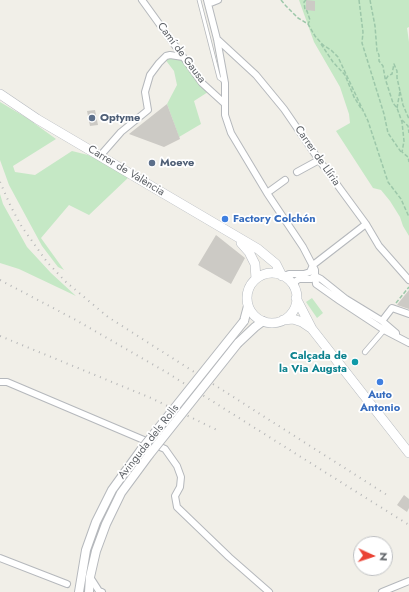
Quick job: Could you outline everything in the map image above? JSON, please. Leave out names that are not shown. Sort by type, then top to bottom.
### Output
[{"type":"main road","name":"Carrer de València","points":[[0,94],[100,156],[258,249],[276,264],[283,276]]},
{"type":"main road","name":"Carrer de València","points":[[237,238],[249,252],[255,264],[256,279]]},
{"type":"main road","points":[[312,329],[302,322],[293,319],[259,324],[248,306],[247,296],[250,287],[256,279],[264,274],[273,273],[283,276],[293,286],[296,298],[312,329],[409,453]]},
{"type":"main road","points":[[282,320],[290,315],[296,298]]},
{"type":"street","name":"Camí de Gausa","points":[[142,0],[202,83],[224,103]]},
{"type":"street","points":[[218,0],[208,2],[217,39],[225,83],[225,115],[231,133],[267,193],[303,247],[315,270],[316,284],[384,330],[409,343]]},
{"type":"street","name":"Carrer de Llíria","points":[[217,39],[256,75],[284,109],[366,224],[379,246],[409,280]]},
{"type":"street","points":[[100,156],[121,132],[148,110],[145,92],[150,75],[159,63],[166,56],[183,56]]},
{"type":"street","points":[[297,172],[319,160]]},
{"type":"street","points":[[267,193],[285,180]]},
{"type":"street","points":[[283,276],[310,272],[313,265],[366,224]]},
{"type":"street","points":[[293,286],[299,279],[321,279],[346,299],[382,321],[396,333],[396,336]]},
{"type":"street","name":"Avinguda dels Rolls","points":[[79,592],[86,550],[96,522],[112,490],[141,450],[244,321],[248,306]]},
{"type":"street","points":[[382,321],[392,308],[409,314]]},
{"type":"street","name":"Avinguda dels Rolls","points":[[88,592],[96,551],[106,524],[121,493],[149,455],[238,343],[259,324]]},
{"type":"street","points":[[364,352],[384,330]]},
{"type":"street","points":[[0,382],[7,382],[165,449],[177,466],[181,477],[180,487],[175,496],[177,507],[229,557],[269,592]]},
{"type":"street","points":[[0,558],[67,584]]},
{"type":"street","points":[[90,577],[102,592]]},
{"type":"street","points":[[382,592],[409,581]]},
{"type":"lane","points":[[199,0],[218,78],[225,83]]},
{"type":"path","points":[[281,0],[298,18],[308,24],[333,62],[345,75],[354,97],[364,114]]},
{"type":"path","points":[[306,0],[304,2],[305,10],[307,11],[310,20],[308,24]]},
{"type":"path","points":[[359,0],[363,32],[362,43],[384,114],[388,133],[397,148],[408,157],[409,162]]},
{"type":"path","points":[[370,0],[379,61],[383,66],[393,103],[397,108],[401,120],[404,141],[402,152]]},
{"type":"path","points":[[320,42],[338,57],[364,114],[388,182],[401,199],[409,218]]},
{"type":"path","points":[[386,80],[388,76],[392,74],[394,64],[397,71],[397,78],[403,105],[409,119]]},
{"type":"path","points":[[397,108],[400,91]]},
{"type":"path","points":[[401,120],[408,126],[409,134]]},
{"type":"path","points":[[392,308],[409,287]]},
{"type":"green space","points":[[299,0],[409,0],[409,27],[407,28],[409,42],[409,236],[390,201],[381,190],[373,188],[336,131],[350,123],[349,114],[340,87],[314,42]]},
{"type":"green space","points":[[183,57],[208,92],[194,101],[201,124],[179,137],[167,104],[177,85],[174,71],[164,58]]},
{"type":"green space","points":[[0,102],[27,118],[56,139],[13,166],[15,172],[35,175],[72,151],[88,155],[130,176],[89,215],[69,205],[41,238],[64,270],[58,267],[42,246],[9,185],[0,160]]},
{"type":"green space","points":[[0,194],[3,204],[27,247],[51,273],[76,296],[19,269],[0,263]]},
{"type":"green space","points":[[312,298],[323,313],[317,318],[306,302]]},
{"type":"building","points":[[306,0],[315,1],[315,11],[306,10]]},
{"type":"building","points":[[167,104],[180,139],[164,147],[129,134]]},
{"type":"building","name":"Optyme","points":[[95,110],[98,125],[90,126],[87,111]]},
{"type":"building","points":[[216,235],[245,258],[231,284],[198,265]]},
{"type":"building","points":[[409,290],[409,309],[397,305],[400,301]]},
{"type":"building","points":[[404,495],[409,499],[409,508],[407,512],[397,505]]},
{"type":"railway","points":[[0,182],[22,227],[47,262],[66,282],[108,317],[387,495]]},
{"type":"railway","points":[[0,280],[74,319],[166,372],[409,525]]},
{"type":"railway","points":[[0,336],[151,398],[219,431]]},
{"type":"place","name":"Optyme","points":[[92,118]]},
{"type":"place","name":"Moeve","points":[[152,163]]},
{"type":"place","name":"Factory Colchón","points":[[225,219]]},
{"type":"place","name":"Calçada de la Via Augsta","points":[[355,362]]},
{"type":"place","name":"Auto Antonio","points":[[380,382]]}]
